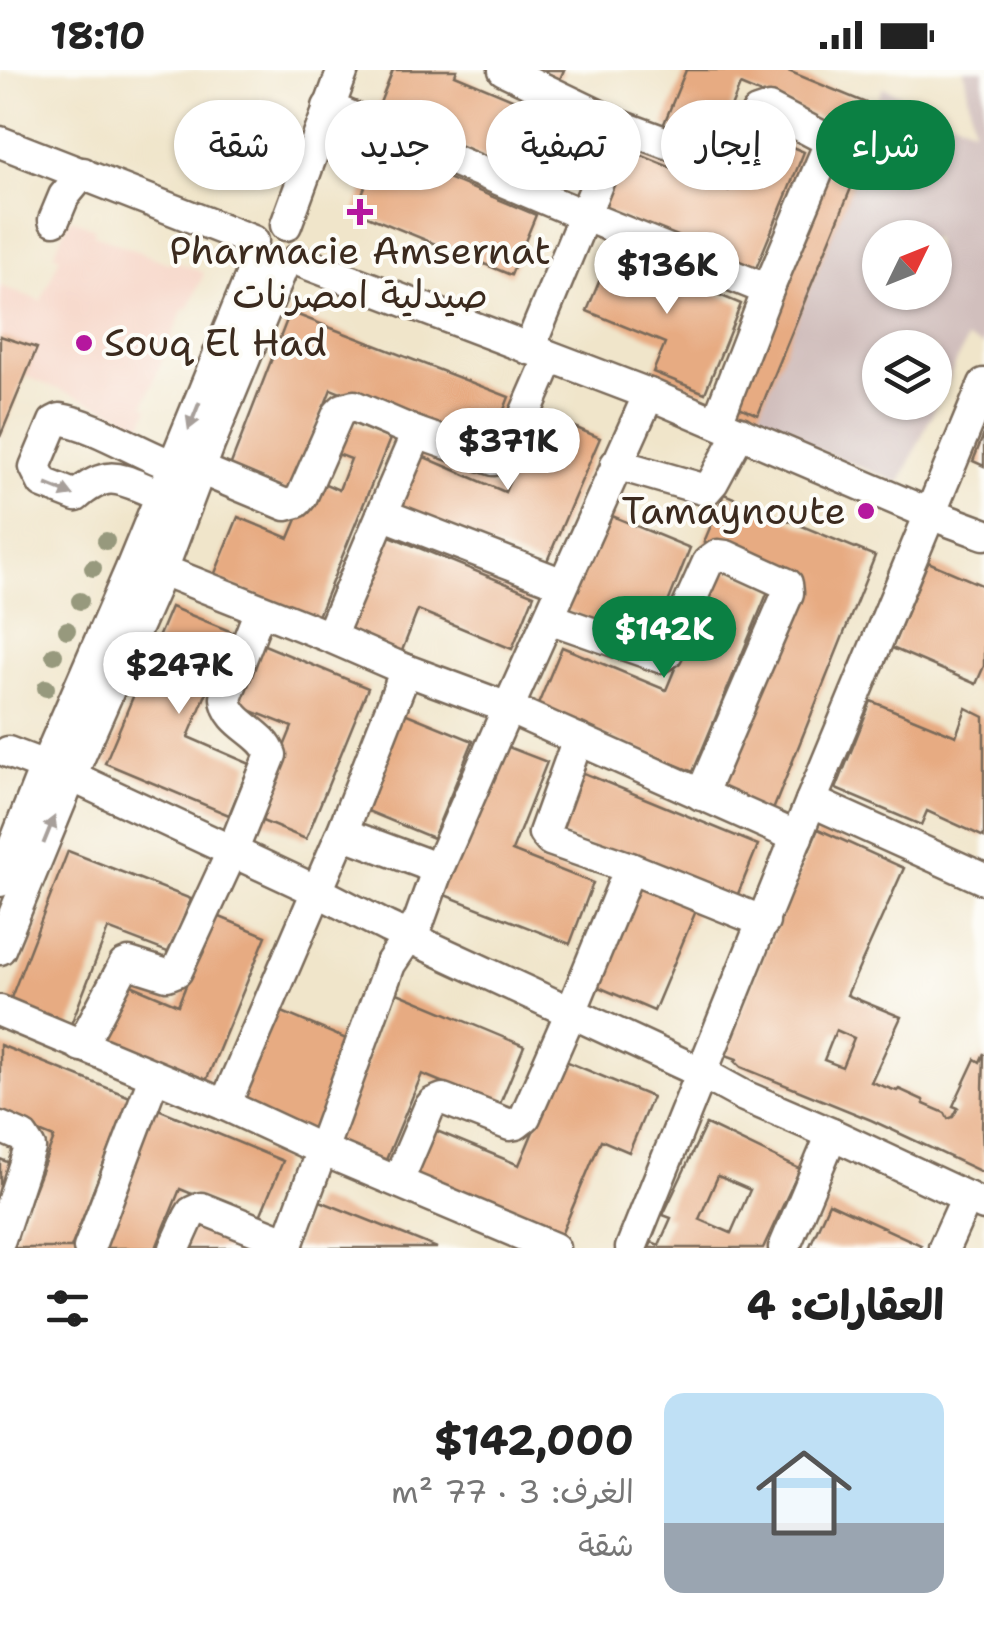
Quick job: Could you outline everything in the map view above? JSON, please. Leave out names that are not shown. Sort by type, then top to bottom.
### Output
[{"type":"street","points":[[331,100],[343,70]]},
{"type":"street","points":[[504,70],[567,100]]},
{"type":"street","points":[[616,464],[706,490],[713,482],[768,290],[828,147],[826,138],[770,109],[757,113],[728,158],[716,162],[641,134]]},
{"type":"street","points":[[0,881],[162,570],[187,468],[272,258],[301,246],[286,225],[325,116]]},
{"type":"street","points":[[0,142],[83,174],[272,258],[649,394],[984,534]]},
{"type":"street","points":[[466,166],[768,290]]},
{"type":"street","points":[[54,220],[64,196],[83,174]]},
{"type":"street","points":[[161,495],[109,476],[92,482],[76,496],[43,483],[35,467],[54,422],[60,419],[98,432],[149,457],[286,505],[302,496],[343,408],[354,406],[494,460],[504,457],[509,452],[594,190]]},
{"type":"street","points":[[631,1248],[984,384]]},
{"type":"street","points":[[175,1248],[192,1212],[201,1208],[287,1246],[390,964],[420,921],[437,871],[649,394]]},
{"type":"street","points":[[330,637],[417,433]]},
{"type":"street","points":[[0,949],[58,771],[161,495],[187,468]]},
{"type":"street","points":[[382,514],[563,584]]},
{"type":"street","points":[[549,618],[660,657],[668,653],[713,557],[726,556],[787,584],[788,593],[702,795]]},
{"type":"street","points":[[162,570],[508,708],[798,837]]},
{"type":"street","points":[[81,1046],[124,965],[129,963],[167,976],[178,972],[232,852],[271,755],[268,746],[226,704],[260,610]]},
{"type":"street","points":[[226,1105],[342,833],[406,670]]},
{"type":"street","points":[[578,739],[544,833],[550,840],[764,922]]},
{"type":"street","points":[[8,752],[58,771],[744,1096],[976,1201],[944,1248]]},
{"type":"street","points":[[812,801],[984,879]]},
{"type":"street","points":[[342,833],[437,871]]},
{"type":"street","points":[[398,1181],[429,1108],[438,1100],[510,1125],[525,1117],[630,868]]},
{"type":"street","points":[[0,1011],[398,1181],[510,1239],[554,1248]]},
{"type":"street","points":[[89,1248],[154,1077]]},
{"type":"street","points":[[0,1127],[23,1138],[30,1148],[0,1239]]},
{"type":"street","points":[[784,1248],[832,1134]]},
{"type":"shaded area","points":[[964,70],[984,70],[984,346],[967,339],[952,371],[952,330],[862,330],[862,420],[929,420],[900,483],[741,419],[839,190],[955,190],[955,120],[974,129]]},
{"type":"shaded area","points":[[883,87],[911,100],[877,100]]},
{"type":"shaded area","name":"Souq El Had","points":[[70,218],[95,229],[93,234],[204,273],[188,310],[183,309],[144,405],[149,407],[141,427],[122,419],[123,415],[25,376],[0,438],[0,286],[41,301],[60,257],[54,253]]},
{"type":"building","points":[[393,70],[457,70],[455,75],[515,100],[486,100],[486,159],[466,150],[466,100],[381,100]]},
{"type":"building","points":[[539,70],[564,70],[560,79]]},
{"type":"building","points":[[686,70],[786,70],[859,100],[816,100],[816,117],[796,108],[796,100],[776,100],[740,85],[734,100],[674,100]]},
{"type":"building","points":[[796,149],[804,152],[796,171]]},
{"type":"building","points":[[641,155],[661,164],[661,190],[788,190],[754,273],[598,208],[606,190],[641,190]]},
{"type":"building","points":[[466,186],[536,215],[511,275],[355,211],[364,190],[466,190]]},
{"type":"building","points":[[820,190],[850,190],[758,415],[732,404]]},
{"type":"building","points":[[612,250],[741,304],[705,393],[653,372],[665,343],[587,311]]},
{"type":"building","points":[[290,312],[509,397],[488,451],[331,389],[290,493],[229,469]]},
{"type":"building","points":[[0,336],[37,348],[0,437]]},
{"type":"building","points":[[539,412],[600,438],[544,568],[393,504],[415,453],[505,492]]},
{"type":"building","points":[[340,418],[390,439],[316,621],[213,578],[238,517],[289,538],[314,479],[339,490],[351,459],[327,450]]},
{"type":"building","points":[[984,434],[984,466],[973,461]]},
{"type":"building","points":[[724,494],[875,556],[771,815],[710,790],[795,579],[704,542]]},
{"type":"building","points":[[600,511],[690,548],[651,645],[560,608]]},
{"type":"building","points":[[380,532],[534,595],[512,649],[418,610],[398,661],[337,636]]},
{"type":"building","points":[[928,562],[984,586],[984,666],[976,684],[892,648]]},
{"type":"building","points":[[717,567],[769,589],[693,772],[537,707],[562,647],[666,690]]},
{"type":"building","points":[[171,607],[232,632],[188,737],[250,764],[229,815],[105,763]]},
{"type":"building","points":[[262,644],[368,688],[306,839],[255,818],[292,727],[237,705]]},
{"type":"building","points":[[871,701],[956,736],[966,708],[984,717],[984,837],[927,811],[921,825],[836,789]]},
{"type":"building","points":[[397,710],[473,741],[433,838],[358,807]]},
{"type":"building","points":[[495,742],[547,762],[512,851],[593,883],[570,944],[437,892]]},
{"type":"building","points":[[574,769],[758,845],[733,906],[549,830]]},
{"type":"building","points":[[818,829],[904,868],[847,995],[901,1017],[871,1082],[923,1100],[948,1119],[958,1108],[953,1106],[975,1059],[980,1062],[984,1053],[984,1173],[871,1120],[741,1067],[737,1059],[726,1055],[760,963]],"holes":[[[836,1030],[854,1038],[842,1067],[824,1060]]]},
{"type":"building","points":[[68,851],[191,899],[170,953],[108,929],[68,1032],[7,1008]]},
{"type":"building","points":[[638,880],[698,906],[654,1011],[594,985]]},
{"type":"building","points":[[215,915],[266,936],[204,1086],[99,1043],[124,982],[178,1005]]},
{"type":"building","points":[[395,992],[524,1046],[499,1106],[422,1074],[383,1167],[332,1146]]},
{"type":"building","points":[[275,1009],[351,1041],[312,1137],[236,1106]]},
{"type":"building","points":[[0,1045],[130,1097],[71,1248],[11,1248],[54,1138],[0,1116]]},
{"type":"building","points":[[563,1060],[652,1097],[629,1152],[601,1140],[558,1242],[406,1179],[427,1127],[519,1165]]},
{"type":"building","points":[[151,1106],[283,1161],[258,1221],[180,1189],[156,1248],[93,1248]]},
{"type":"building","points":[[706,1124],[800,1169],[763,1248],[649,1248],[652,1242],[659,1245],[671,1218],[663,1215]],"holes":[[[718,1176],[750,1190],[731,1233],[699,1219]]]},
{"type":"building","points":[[0,1159],[12,1164],[0,1195]]},
{"type":"building","points":[[315,1199],[378,1224],[437,1248],[295,1248]]},
{"type":"building","points":[[829,1203],[921,1245],[809,1248]]},
{"type":"building","points":[[195,1219],[256,1243],[255,1248],[184,1248]]},
{"type":"place","name":"Pharmacie Amsernat صيدلية امصرنات","points":[[360,212]]},
{"type":"place","name":"Souq El Had","points":[[84,343]]},
{"type":"place","name":"Tamaynoute","points":[[866,511]]}]
